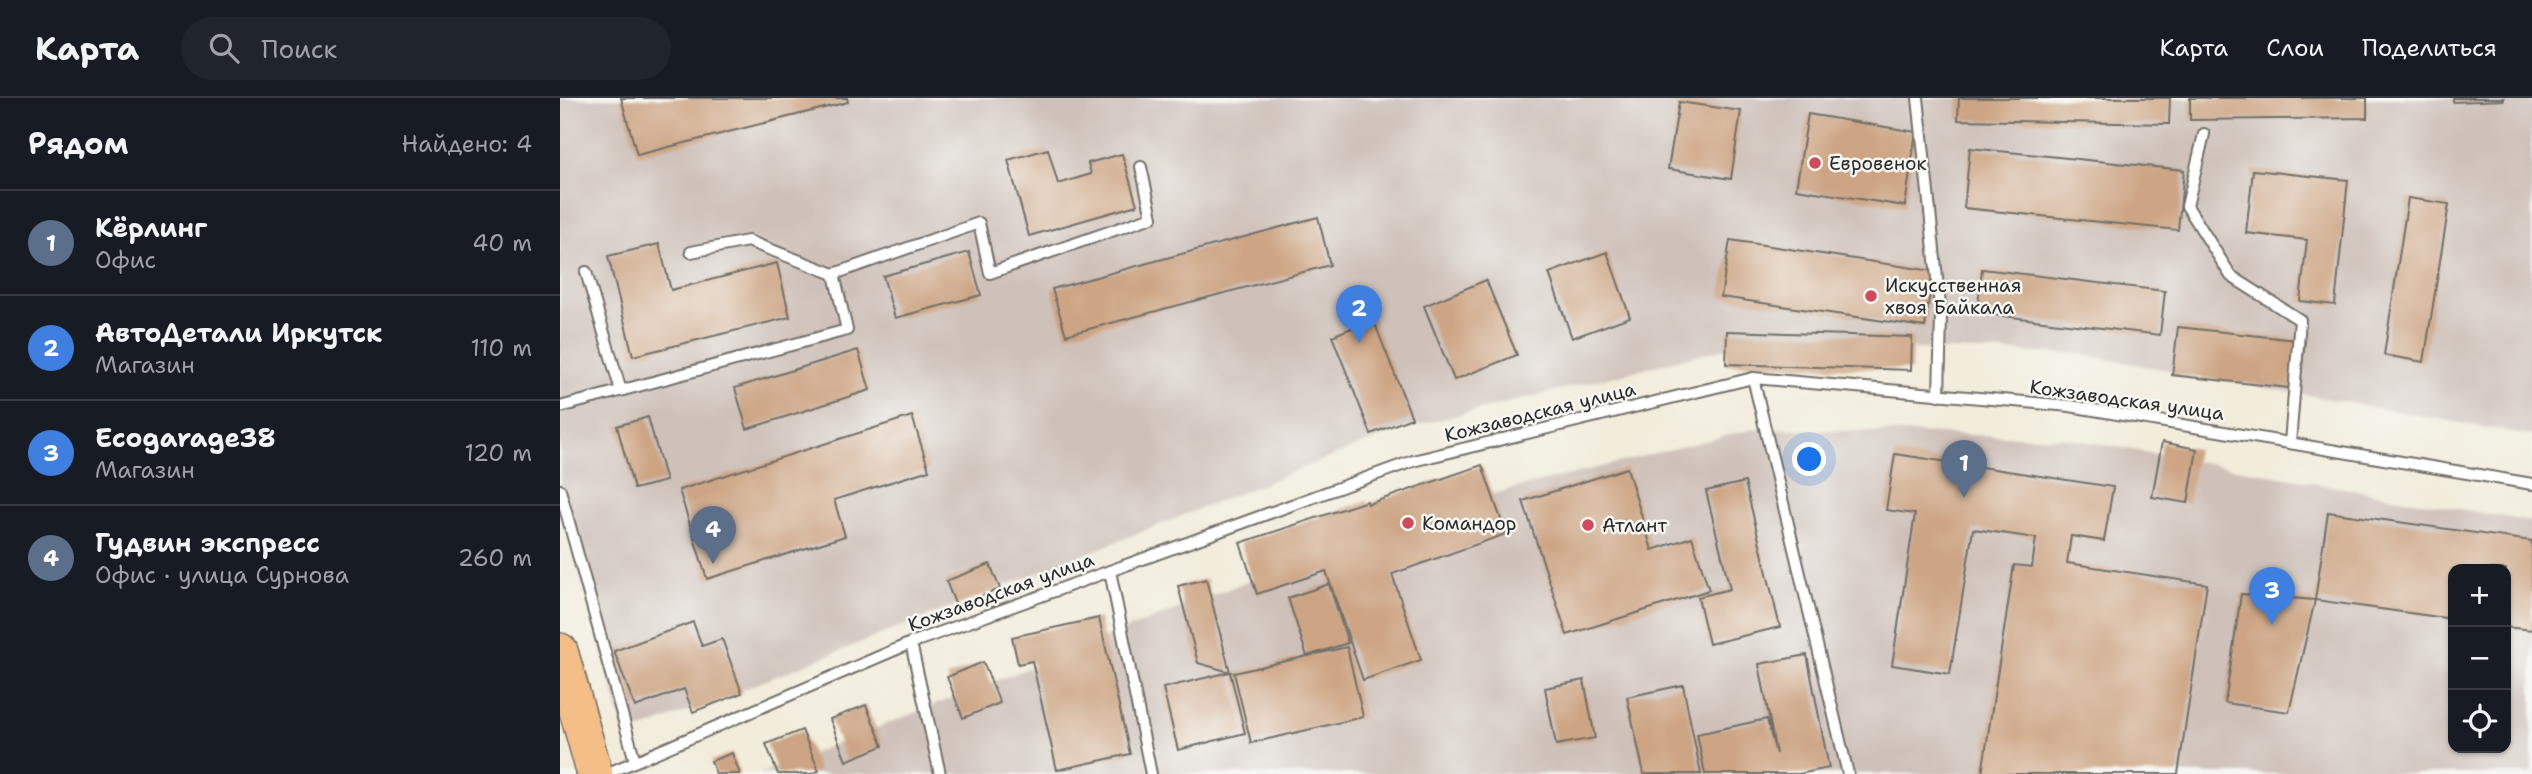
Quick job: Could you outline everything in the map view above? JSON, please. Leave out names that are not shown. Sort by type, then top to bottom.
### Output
[{"type":"main road","points":[[560,651],[595,774]]},
{"type":"lane","points":[[1917,98],[1941,316],[1938,395]]},
{"type":"lane","points":[[2204,134],[2187,206],[2231,276],[2300,320],[2290,443]]},
{"type":"lane","points":[[691,252],[748,241],[834,274],[979,223],[990,273],[1152,217],[1141,167]]},
{"type":"lane","points":[[586,272],[621,391]]},
{"type":"lane","points":[[560,407],[847,330],[834,274]]},
{"type":"lane","points":[[1752,378],[1848,774]]},
{"type":"lane","name":"Кожзаводская улица","points":[[606,774],[911,643],[1413,461],[1752,378],[2070,406],[2532,484]]},
{"type":"lane","points":[[560,490],[635,761]]},
{"type":"lane","points":[[1110,571],[1151,774]]},
{"type":"lane","points":[[911,643],[940,774]]},
{"type":"shaded area","points":[[560,98],[2532,98],[2532,436],[2079,354],[1742,344],[1399,430],[625,736],[560,496]]},
{"type":"shaded area","points":[[1757,428],[2067,438],[2532,522],[2532,774],[760,774],[1428,510]]},
{"type":"building","points":[[621,98],[847,98],[848,102],[637,155]]},
{"type":"building","points":[[1959,98],[2170,98],[2169,124],[1958,120]]},
{"type":"building","points":[[2190,98],[2367,98],[2367,118],[2190,120]]},
{"type":"building","points":[[2453,98],[2504,98],[2504,100],[2453,102]]},
{"type":"building","points":[[1679,102],[1741,111],[1731,179],[1668,169]]},
{"type":"building","points":[[1808,114],[1916,132],[1905,206],[1796,189]]},
{"type":"building","points":[[1970,148],[2184,170],[2178,230],[1964,208]]},
{"type":"building","points":[[1048,149],[1058,184],[1091,174],[1088,163],[1122,154],[1137,205],[1029,236],[1008,160]]},
{"type":"building","points":[[2253,170],[2348,180],[2335,305],[2300,301],[2307,240],[2246,233]]},
{"type":"building","points":[[2408,198],[2449,204],[2424,362],[2384,355]]},
{"type":"building","points":[[1318,217],[1330,265],[1066,335],[1052,289]]},
{"type":"building","points":[[1730,240],[1933,271],[1925,327],[1721,297]]},
{"type":"building","points":[[659,244],[671,290],[777,263],[790,317],[633,356],[608,256]]},
{"type":"building","points":[[969,252],[981,295],[895,318],[883,276]]},
{"type":"building","points":[[1607,252],[1630,317],[1572,338],[1549,273]]},
{"type":"building","points":[[1982,269],[2165,291],[2160,335],[1977,313]]},
{"type":"building","points":[[1486,280],[1517,355],[1454,380],[1424,306]]},
{"type":"building","points":[[1373,319],[1412,418],[1371,434],[1332,336]]},
{"type":"building","points":[[2178,327],[2305,341],[2299,389],[2172,375]]},
{"type":"building","points":[[1727,331],[1912,337],[1911,370],[1726,364]]},
{"type":"building","points":[[858,350],[870,390],[747,429],[735,388]]},
{"type":"building","points":[[912,416],[929,470],[834,500],[845,536],[707,579],[679,490]]},
{"type":"building","points":[[648,417],[666,481],[634,489],[617,426]]},
{"type":"building","points":[[2162,442],[2197,449],[2188,503],[2152,497]]},
{"type":"building","points":[[1895,454],[2113,487],[2104,541],[2071,536],[2067,563],[2207,584],[2178,774],[1982,774],[2014,565],[2032,567],[2036,538],[1973,529],[1950,674],[1892,665],[1915,514],[1886,510]]},
{"type":"building","points":[[1482,465],[1506,534],[1392,574],[1421,660],[1363,680],[1326,571],[1257,594],[1240,543],[1367,501],[1368,504]]},
{"type":"building","points":[[1627,468],[1652,550],[1692,537],[1709,590],[1567,635],[1523,501]]},
{"type":"building","points":[[1745,482],[1780,627],[1709,644],[1698,597],[1730,589],[1706,491]]},
{"type":"building","points":[[2328,512],[2532,541],[2532,630],[2511,628],[2511,564],[2448,564],[2448,618],[2315,600]]},
{"type":"building","points":[[990,564],[1000,589],[956,606],[946,581]]},
{"type":"building","points":[[1206,579],[1230,672],[1198,663],[1178,586]]},
{"type":"building","points":[[1329,584],[1348,643],[1307,656],[1288,598]]},
{"type":"building","points":[[2241,594],[2315,600],[2289,712],[2225,703]]},
{"type":"building","points":[[1099,618],[1130,754],[1057,770],[1032,661],[1018,664],[1012,637]]},
{"type":"building","points":[[693,622],[702,646],[722,639],[742,693],[693,712],[684,689],[635,707],[614,651]]},
{"type":"building","points":[[1347,647],[1363,717],[1251,743],[1234,673]]},
{"type":"building","points":[[1807,655],[1829,768],[1799,774],[1705,774],[1697,734],[1767,719],[1776,754],[1759,664]]},
{"type":"building","points":[[983,662],[1000,703],[963,718],[947,677]]},
{"type":"building","points":[[1230,672],[1245,733],[1178,750],[1163,688]]},
{"type":"building","points":[[1584,680],[1595,738],[1556,745],[1545,688]]},
{"type":"building","points":[[1683,685],[1701,774],[1644,774],[1627,697]]},
{"type":"building","points":[[866,705],[883,746],[846,761],[830,719]]},
{"type":"building","points":[[802,730],[819,771],[811,774],[778,774],[766,744]]},
{"type":"building","points":[[732,753],[740,774],[716,774],[711,761]]},
{"type":"place","name":"Евровенок","points":[[1815,163]]},
{"type":"place","name":"Искусственная хвоя Байкала","points":[[1871,296]]},
{"type":"place","name":"АвтоДетали Иркутск","points":[[1359,343]]},
{"type":"place","name":"Кёрлинг","points":[[1964,498]]},
{"type":"place","name":"Командор","points":[[1408,523]]},
{"type":"place","name":"Атлант","points":[[1588,525]]},
{"type":"place","name":"Гудвин экспресс","points":[[713,564]]},
{"type":"place","name":"Ecogarage38","points":[[2272,625]]}]
